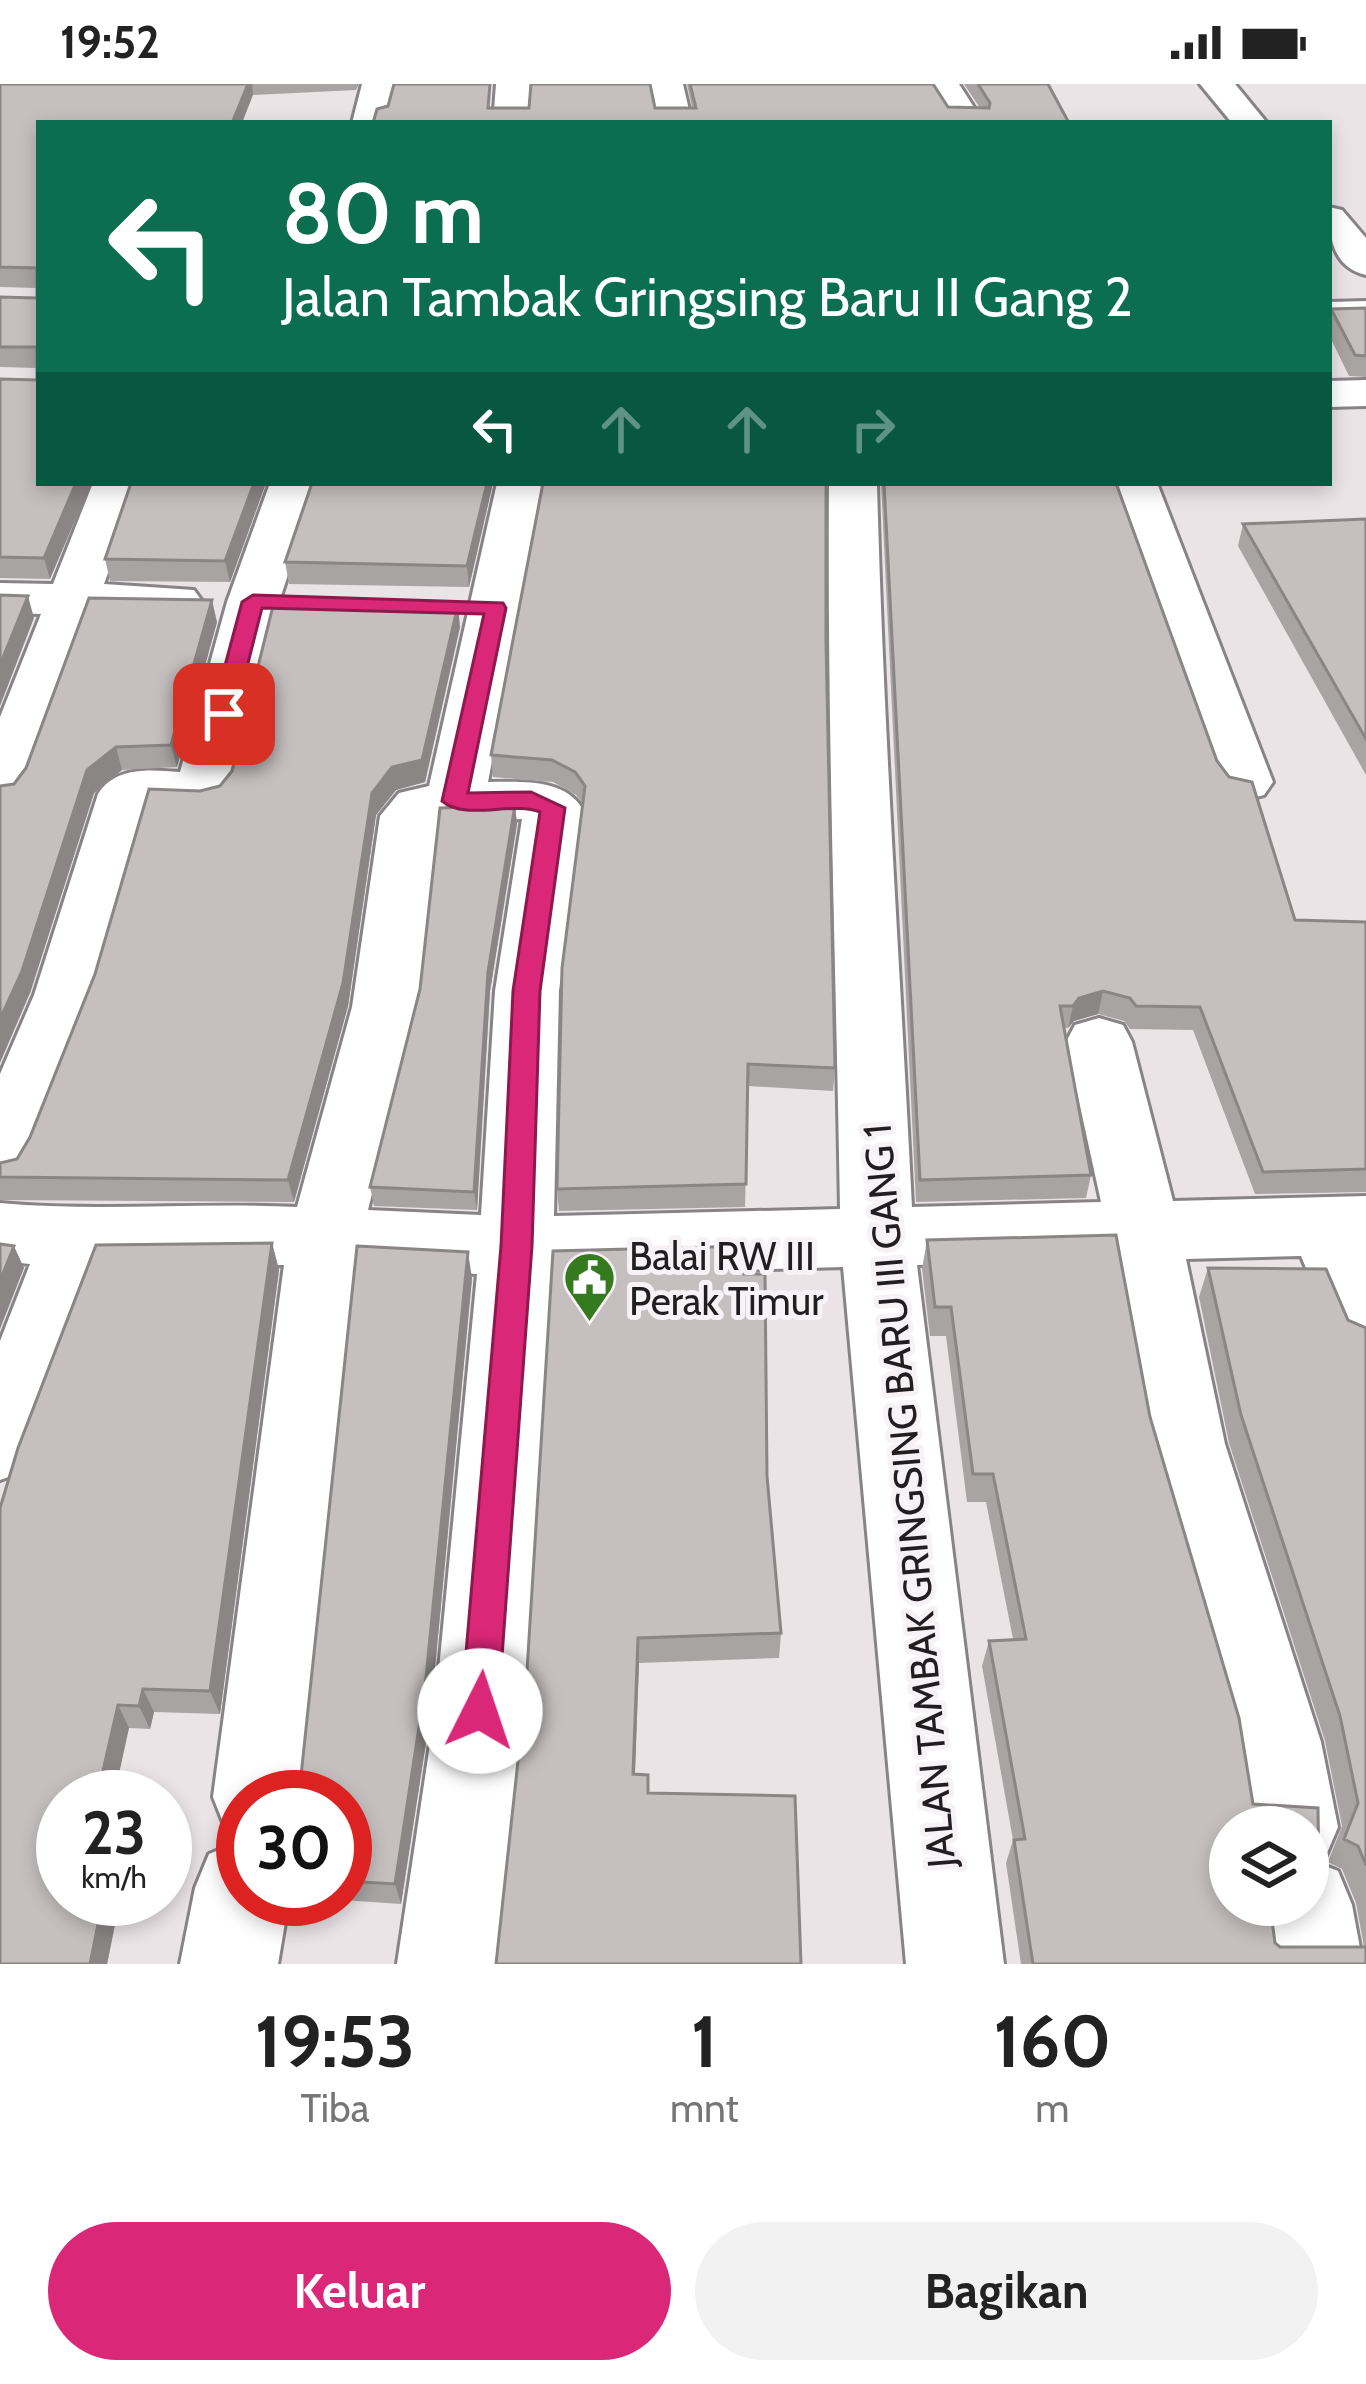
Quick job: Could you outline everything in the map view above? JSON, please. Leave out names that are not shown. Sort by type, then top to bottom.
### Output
[{"type":"street","points":[[370,120],[379,84]]},
{"type":"street","points":[[510,120],[513,84]]},
{"type":"street","points":[[666,84],[674,120]]},
{"type":"street","points":[[942,84],[965,120]]},
{"type":"street","points":[[1217,84],[1247,120]]},
{"type":"street","points":[[1332,222],[1366,262]]},
{"type":"street","points":[[1332,314],[1366,314]]},
{"type":"street","points":[[1332,394],[1366,393]]},
{"type":"street","points":[[0,789],[117,486]]},
{"type":"street","points":[[0,1158],[66,995],[127,794],[142,788],[202,791],[275,602],[294,486]]},
{"type":"street","points":[[264,1770],[325,1236],[385,1007],[474,607],[520,486]]},
{"type":"street","name":"JALAN TAMBAK GRINGSING BARU III GANG 1","points":[[853,486],[855,740],[864,835],[877,1237],[955,1964]]},
{"type":"street","points":[[1134,486],[1244,782]]},
{"type":"street","points":[[0,598],[275,602]]},
{"type":"street","points":[[432,808],[531,800],[553,808],[527,991],[516,1246],[480,1711],[446,1964]]},
{"type":"street","points":[[1099,1042],[1143,1228],[1185,1444],[1276,1742],[1287,1806]]},
{"type":"street","points":[[0,1232],[76,1239],[231,1233],[516,1246],[1346,1226],[1366,1325]]},
{"type":"street","points":[[0,1445],[76,1239]]},
{"type":"street","points":[[230,1964],[236,1926]]},
{"type":"street","points":[[1308,1926],[1314,1964]]},
{"type":"building","points":[[0,84],[248,84],[233,120],[36,120],[36,268],[0,267]]},
{"type":"building","points":[[394,84],[490,84],[488,108],[529,108],[531,84],[650,84],[655,108],[696,108],[690,84],[933,84],[948,107],[989,108],[978,84],[1048,84],[1067,120],[374,120],[377,109],[388,106]]},
{"type":"building","points":[[0,297],[36,298],[36,347],[0,347]]},
{"type":"building","points":[[1366,308],[1366,356],[1355,355],[1332,309]]},
{"type":"building","points":[[0,379],[36,380],[36,486],[75,486],[44,558],[0,557]]},
{"type":"building","points":[[130,486],[253,486],[225,561],[105,559]]},
{"type":"building","points":[[311,486],[486,486],[467,566],[285,562]]},
{"type":"building","points":[[542,486],[826,486],[835,1068],[748,1064],[746,1184],[557,1189],[562,968],[585,786],[575,772],[552,760],[491,755]]},
{"type":"building","points":[[884,486],[1117,486],[1217,761],[1229,777],[1252,782],[1295,920],[1366,922],[1366,1169],[1263,1172],[1200,1007],[1136,1006],[1130,998],[1103,991],[1079,998],[1073,1006],[1060,1006],[1091,1175],[920,1180]]},
{"type":"building","points":[[1366,519],[1366,739],[1243,524]]},
{"type":"building","points":[[0,595],[28,596],[0,665]]},
{"type":"building","points":[[89,598],[212,600],[171,745],[116,747],[87,770],[22,971],[0,1019],[0,786],[14,784],[26,768]]},
{"type":"building","points":[[274,602],[458,605],[422,760],[392,767],[372,793],[343,983],[288,1180],[0,1177],[0,1163],[17,1159],[30,1137],[95,974],[149,789],[200,791],[220,786],[232,771]]},
{"type":"building","points":[[515,805],[488,972],[474,1192],[370,1187],[420,989],[440,808]]},
{"type":"building","points":[[1116,1235],[1150,1417],[1239,1718],[1253,1804],[1286,1806],[1209,1806],[1209,1926],[1273,1926],[1280,1947],[1366,1947],[1366,1964],[1033,1964],[1014,1840],[1025,1839],[989,1641],[1026,1639],[993,1474],[973,1474],[951,1307],[935,1307],[927,1240]]},
{"type":"building","points":[[272,1243],[210,1691],[143,1689],[139,1706],[118,1705],[103,1770],[36,1770],[36,1926],[98,1926],[90,1964],[0,1964],[0,1508],[18,1448],[96,1245]]},
{"type":"building","points":[[0,1244],[14,1246],[0,1281]]},
{"type":"building","points":[[357,1246],[468,1252],[425,1688],[395,1884],[372,1883],[372,1770],[302,1770]]},
{"type":"building","points":[[745,1246],[744,1274],[765,1274],[767,1476],[781,1633],[638,1638],[633,1774],[648,1775],[648,1793],[795,1796],[801,1964],[496,1964],[526,1687],[553,1251]]},
{"type":"building","points":[[1208,1268],[1326,1269],[1348,1320],[1366,1328],[1366,1865],[1358,1846],[1344,1839],[1358,1803],[1340,1716],[1241,1415]]},
{"type":"place","name":"Balai RW III Perak Timur","points":[[590,1324]]},
{"type":"route","points":[[224,714],[253,602],[496,608],[454,801],[531,800],[553,808],[527,991],[516,1246],[480,1711]]}]
